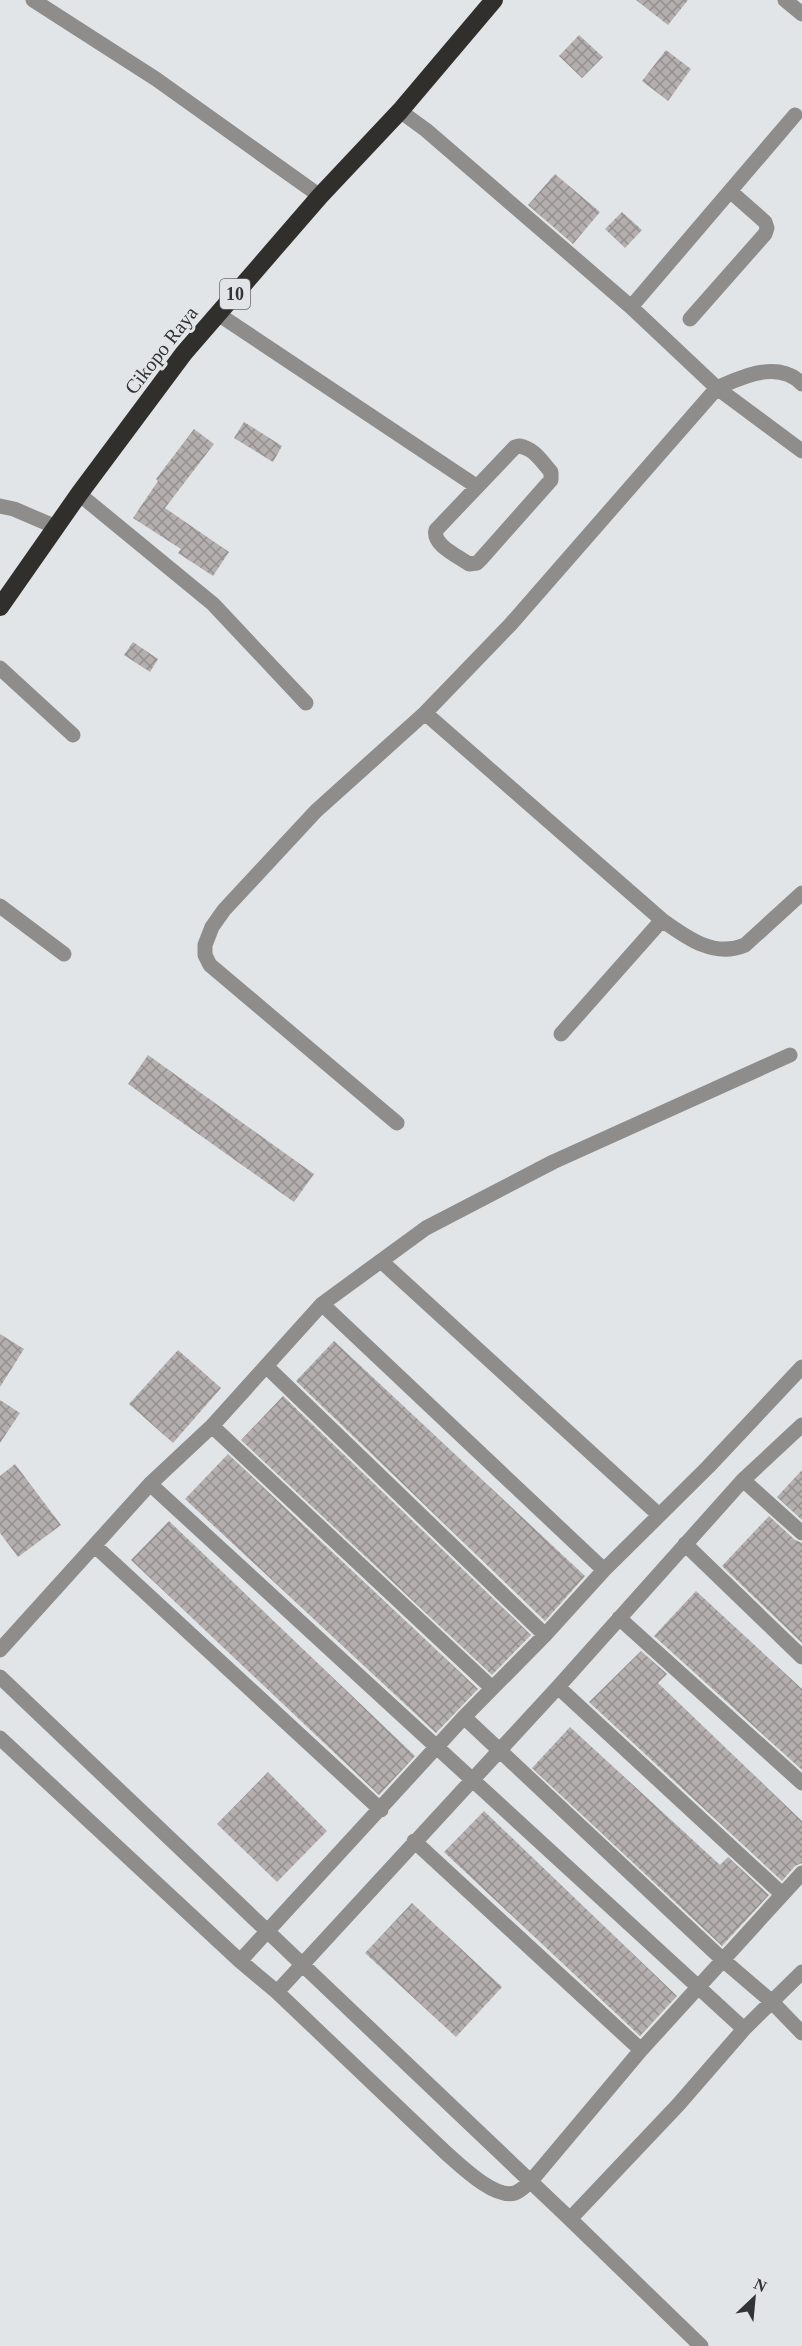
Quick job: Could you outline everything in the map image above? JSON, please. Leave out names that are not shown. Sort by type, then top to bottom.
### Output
[{"type":"highway","name":"Cikopo Raya","points":[[0,607],[56,526],[184,353],[320,196],[400,111],[494,0]]},
{"type":"street","points":[[33,0],[156,79],[320,196]]},
{"type":"street","points":[[785,0],[802,14]]},
{"type":"street","points":[[400,111],[426,130],[631,307],[717,388],[802,451]]},
{"type":"street","points":[[631,307],[795,115]]},
{"type":"street","points":[[690,319],[765,234],[767,228],[765,222],[730,191]]},
{"type":"street","points":[[218,314],[476,486]]},
{"type":"street","points":[[397,1123],[210,965],[204,955],[212,927],[224,910],[316,811],[425,713],[510,625],[717,388],[742,377],[776,372],[792,375],[802,384]]},
{"type":"street","points":[[519,446],[530,449],[552,474],[549,483],[481,559],[477,563],[469,564],[438,541],[435,535],[438,526],[476,486],[515,447],[519,446]]},
{"type":"street","points":[[80,494],[213,604],[306,703]]},
{"type":"street","points":[[0,506],[14,509],[56,526]]},
{"type":"street","points":[[0,668],[73,735]]},
{"type":"street","points":[[425,713],[662,920],[704,946],[734,950],[745,945],[802,893]]},
{"type":"street","points":[[0,906],[64,954]]},
{"type":"street","points":[[561,1034],[662,920]]},
{"type":"street","points":[[0,1650],[150,1484],[212,1426],[322,1304],[426,1228],[553,1162],[790,1055]]},
{"type":"street","points":[[381,1261],[659,1515]]},
{"type":"street","points":[[322,1304],[604,1570]]},
{"type":"street","points":[[267,1367],[545,1635]]},
{"type":"street","points":[[240,1960],[381,1810],[464,1717],[545,1635],[604,1570],[708,1467],[802,1367]]},
{"type":"street","points":[[277,1992],[558,1687],[743,1480],[802,1425]]},
{"type":"street","points":[[212,1426],[492,1688]]},
{"type":"street","points":[[743,1480],[802,1533]]},
{"type":"street","points":[[150,1484],[744,2029]]},
{"type":"street","points":[[685,1544],[802,1657]]},
{"type":"street","points":[[95,1546],[381,1810]]},
{"type":"street","points":[[619,1617],[802,1784]]},
{"type":"street","points":[[0,1677],[266,1932],[302,1963],[570,2218],[701,2346]]},
{"type":"street","points":[[558,1687],[782,1894]]},
{"type":"street","points":[[464,1717],[723,1960],[772,2002],[802,2033]]},
{"type":"street","points":[[0,1738],[277,1992],[469,2173],[503,2193],[518,2192],[531,2181],[641,2050],[802,1873]]},
{"type":"street","points":[[414,1841],[641,2050]]},
{"type":"street","points":[[570,2218],[678,2106],[744,2029],[802,1972]]},
{"type":"building","points":[[636,0],[688,0],[668,25]]},
{"type":"building","points":[[579,35],[603,57],[582,78],[559,56]]},
{"type":"building","points":[[666,50],[691,69],[668,101],[642,81]]},
{"type":"building","points":[[555,174],[600,212],[573,244],[528,205]]},
{"type":"building","points":[[622,212],[642,230],[625,248],[605,229]]},
{"type":"building","points":[[244,422],[282,446],[273,462],[234,438]]},
{"type":"building","points":[[194,429],[214,444],[165,508],[229,552],[213,576],[178,553],[181,549],[133,518],[158,481],[156,479]]},
{"type":"building","points":[[133,642],[158,659],[150,672],[124,655]]},
{"type":"building","points":[[148,1055],[314,1174],[294,1202],[128,1084]]},
{"type":"building","points":[[0,1334],[24,1349],[0,1387]]},
{"type":"building","points":[[334,1341],[585,1576],[545,1621],[296,1381]]},
{"type":"building","points":[[178,1350],[221,1388],[173,1443],[129,1404]]},
{"type":"building","points":[[283,1396],[531,1635],[492,1675],[241,1440]]},
{"type":"building","points":[[0,1400],[20,1413],[0,1443]]},
{"type":"building","points":[[228,1454],[478,1689],[436,1733],[185,1499]]},
{"type":"building","points":[[15,1464],[61,1525],[18,1557],[0,1533],[0,1476]]},
{"type":"building","points":[[802,1470],[802,1520],[777,1497]]},
{"type":"building","points":[[769,1516],[795,1540],[802,1543],[802,1643],[722,1566]]},
{"type":"building","points":[[169,1521],[415,1756],[379,1795],[131,1560]]},
{"type":"building","points":[[696,1591],[802,1689],[802,1770],[654,1636]]},
{"type":"building","points":[[641,1651],[667,1674],[658,1683],[802,1821],[802,1863],[795,1866],[782,1881],[589,1702]]},
{"type":"building","points":[[570,1727],[720,1865],[728,1857],[769,1895],[722,1946],[532,1768]]},
{"type":"building","points":[[268,1772],[327,1831],[277,1882],[217,1824]]},
{"type":"building","points":[[484,1811],[677,1996],[640,2036],[444,1852]]},
{"type":"building","points":[[412,1903],[502,1987],[456,2037],[365,1953]]}]
